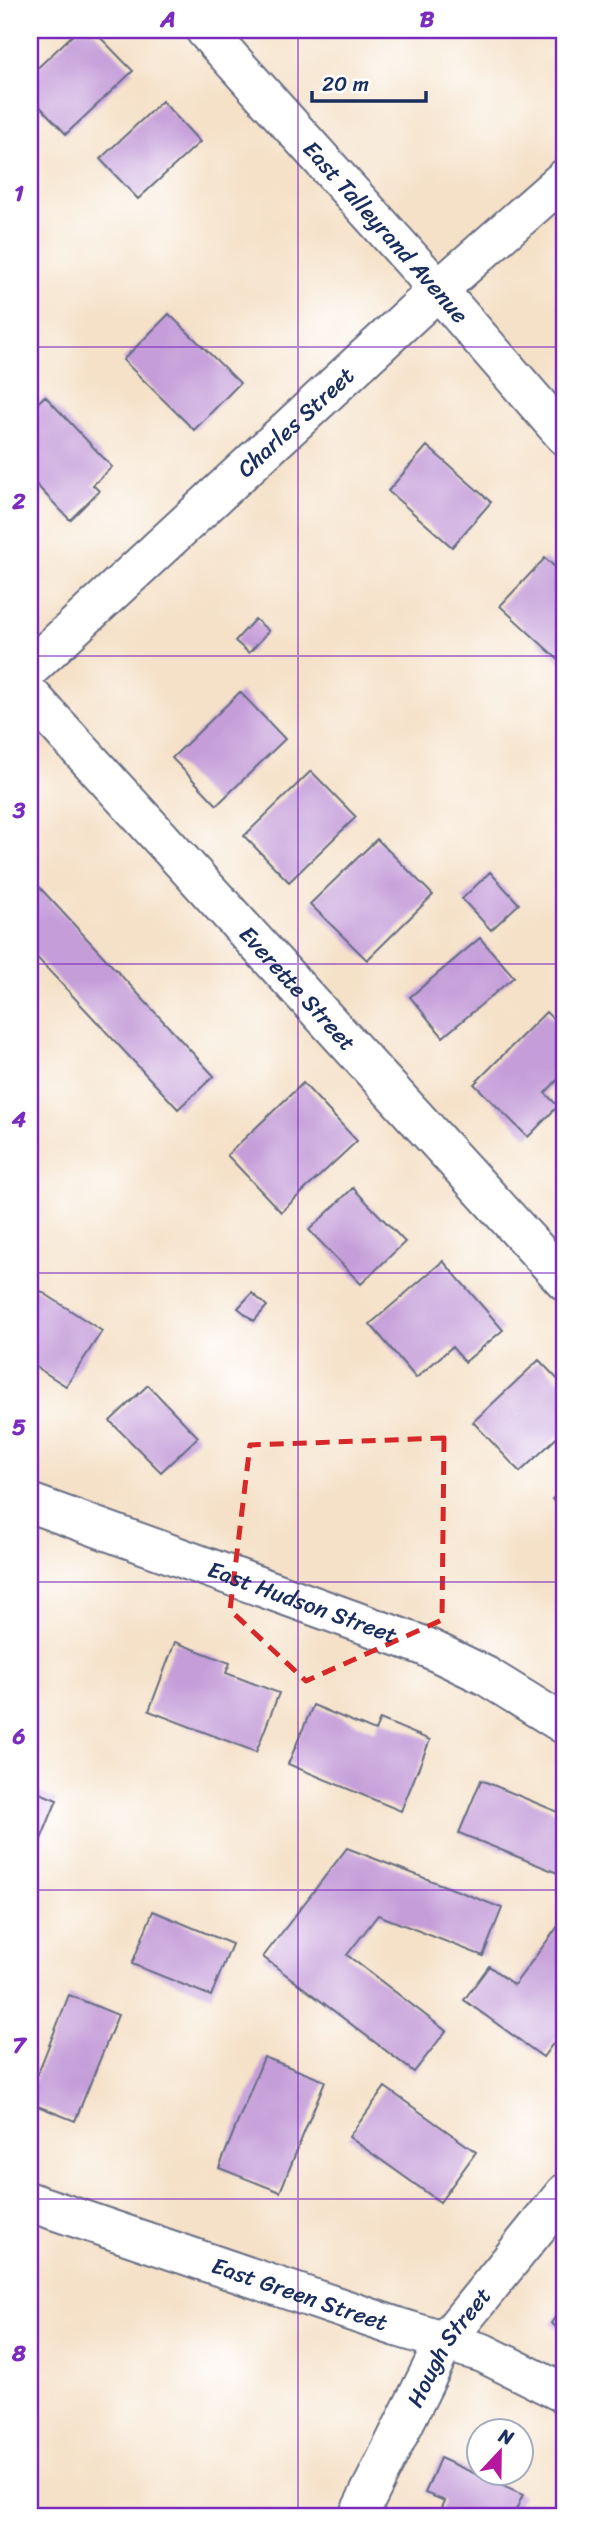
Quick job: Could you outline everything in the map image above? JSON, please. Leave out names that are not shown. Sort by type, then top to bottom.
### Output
[{"type":"street","name":"East Talleyrand Avenue","points":[[205,30],[565,436]]},
{"type":"street","name":"Charles Street","points":[[30,668],[438,290],[565,178]]},
{"type":"street","name":"Everette Street","points":[[30,695],[565,1281]]},
{"type":"street","name":"East Hudson Street","points":[[30,1503],[424,1646],[486,1676],[565,1725]]},
{"type":"street","name":"Hough Street","points":[[358,2516],[445,2341],[565,2193]]},
{"type":"street","name":"East Green Street","points":[[30,2202],[384,2323],[483,2353],[565,2394]]},
{"type":"highlighted area","points":[[444,1438],[442,1620],[306,1681],[230,1610],[250,1445]]},
{"type":"building","points":[[78,30],[93,30],[133,71],[66,134],[30,96],[30,75]]},
{"type":"building","points":[[162,101],[200,142],[138,199],[100,159]]},
{"type":"building","points":[[565,298],[565,313],[558,305]]},
{"type":"building","points":[[169,314],[240,383],[194,430],[123,360]]},
{"type":"building","points":[[45,396],[112,467],[93,485],[99,491],[70,520],[30,478],[30,410]]},
{"type":"building","points":[[427,446],[491,502],[452,547],[388,491]]},
{"type":"building","points":[[545,558],[565,576],[565,666],[500,606]]},
{"type":"building","points":[[255,619],[269,631],[249,653],[235,641]]},
{"type":"building","points":[[240,692],[285,739],[217,805],[172,758]]},
{"type":"building","points":[[311,771],[356,817],[289,882],[244,836]]},
{"type":"building","points":[[377,839],[433,895],[367,960],[310,904]]},
{"type":"building","points":[[490,872],[519,904],[491,930],[462,899]]},
{"type":"building","points":[[30,877],[214,1076],[178,1109],[30,950]]},
{"type":"building","points":[[480,938],[514,977],[443,1037],[410,997]]},
{"type":"building","points":[[546,1012],[565,1031],[565,1072],[545,1093],[558,1106],[528,1137],[474,1084]]},
{"type":"building","points":[[303,1083],[357,1141],[281,1212],[227,1155]]},
{"type":"building","points":[[353,1188],[405,1242],[361,1284],[309,1230]]},
{"type":"building","points":[[443,1261],[503,1330],[465,1362],[452,1347],[416,1378],[370,1324]]},
{"type":"building","points":[[30,1284],[102,1331],[66,1386],[30,1363]]},
{"type":"building","points":[[252,1293],[267,1306],[254,1321],[238,1308]]},
{"type":"building","points":[[539,1360],[565,1387],[565,1430],[520,1472],[473,1422]]},
{"type":"building","points":[[148,1385],[198,1437],[161,1472],[110,1421]]},
{"type":"building","points":[[565,1488],[565,1514],[552,1499]]},
{"type":"building","points":[[175,1642],[230,1663],[226,1673],[279,1693],[256,1752],[149,1711]]},
{"type":"building","points":[[313,1705],[375,1731],[380,1719],[430,1740],[401,1811],[288,1764]]},
{"type":"building","points":[[481,1780],[565,1815],[565,1876],[459,1833]]},
{"type":"building","points":[[30,1789],[57,1800],[35,1854],[30,1852]]},
{"type":"building","points":[[347,1848],[502,1908],[483,1956],[378,1915],[347,1955],[446,2031],[414,2072],[263,1957]]},
{"type":"building","points":[[153,1911],[232,1944],[211,1996],[132,1964]]},
{"type":"building","points":[[565,1917],[565,2027],[543,2057],[464,2000],[489,1966],[514,1985]]},
{"type":"building","points":[[69,1995],[118,2015],[75,2121],[30,2103],[30,2093]]},
{"type":"building","points":[[264,2057],[325,2081],[280,2192],[219,2168]]},
{"type":"building","points":[[385,2087],[476,2152],[440,2202],[349,2137]]},
{"type":"building","points":[[565,2304],[565,2334],[551,2323]]},
{"type":"building","points":[[440,2458],[466,2470],[466,2486],[503,2486],[523,2495],[513,2516],[438,2516],[445,2501],[425,2493]]}]
